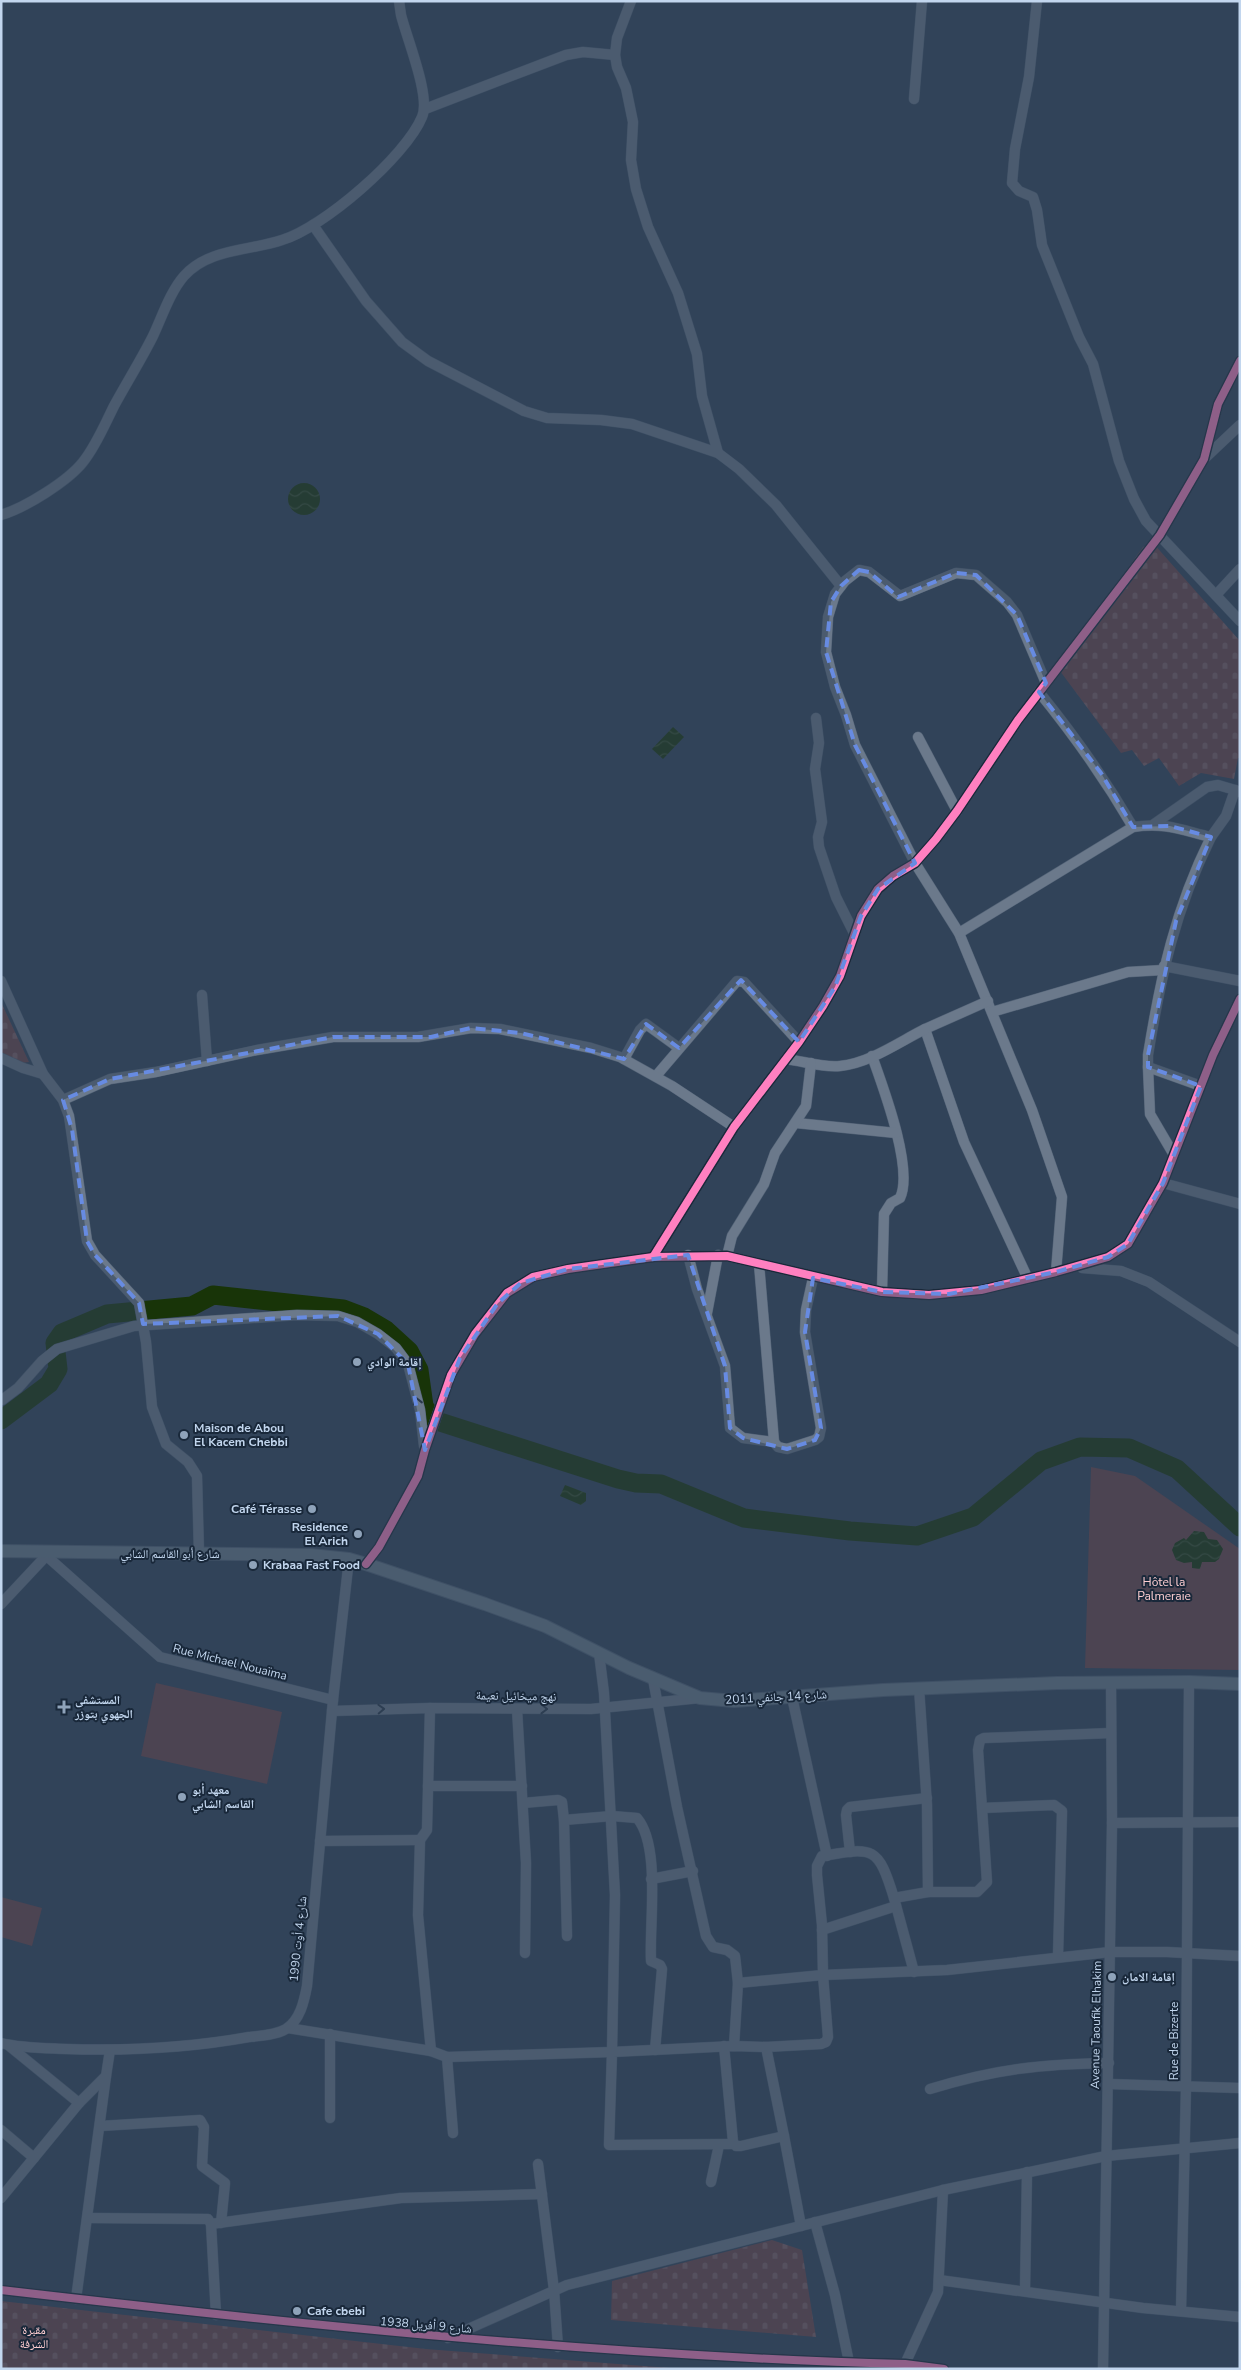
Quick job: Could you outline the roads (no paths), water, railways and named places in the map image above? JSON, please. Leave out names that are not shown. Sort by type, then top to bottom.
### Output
[{"type":"main road","name":"شارع أبو القاسم الشابي","points":[[1,1550],[44,1554],[311,1555],[344,1559]]},
{"type":"main road","name":"شارع 14 جانفي 2011","points":[[344,1559],[366,1564],[545,1626],[653,1679],[700,1698],[734,1701],[919,1688],[1111,1682],[1240,1684]]},
{"type":"street","points":[[1,515],[21,508],[55,485],[84,461],[176,290],[184,277],[198,263],[226,253],[284,240],[313,225],[347,200],[389,162],[415,130],[425,109],[426,98],[400,15],[399,1]]},
{"type":"street","points":[[630,1],[618,38],[615,55],[617,67],[626,88],[633,122],[631,160],[636,189],[648,227],[678,293],[697,354],[702,396],[718,453]]},
{"type":"street","points":[[914,99],[922,1]]},
{"type":"street","points":[[1037,1],[1029,77],[1015,149],[1012,183],[1018,191],[1033,197],[1038,210],[1042,245],[1079,337],[1093,364],[1119,462],[1134,499],[1146,521],[1240,621]]},
{"type":"street","points":[[425,109],[566,55],[583,52],[615,55]]},
{"type":"street","points":[[313,225],[366,301],[402,342],[428,361],[524,411],[547,418],[602,420],[632,424],[718,453],[739,469],[776,505],[841,586]]},
{"type":"street","points":[[653,1257],[689,1195],[734,1127],[799,1042],[835,987],[861,916],[878,889],[893,876],[915,862],[958,811],[1039,692],[1160,535],[1204,459],[1218,404],[1240,361]]},
{"type":"street","points":[[1204,459],[1240,425]]},
{"type":"street","points":[[1216,595],[1240,569]]},
{"type":"street","points":[[1046,683],[1018,614],[976,575],[956,573],[900,596],[869,572],[859,570],[841,586],[831,602],[826,633],[826,652],[834,687],[855,745],[915,862],[959,933],[1032,1110],[1060,1188],[1062,1206],[1056,1272]]},
{"type":"street","points":[[1039,692],[1086,752],[1133,827]]},
{"type":"street","points":[[816,718],[819,743],[815,769],[822,822],[818,837],[819,847],[836,897],[854,933]]},
{"type":"street","points":[[918,737],[958,811]]},
{"type":"street","points":[[1154,824],[1207,787],[1218,785],[1237,791],[1226,816],[1211,837],[1192,877],[1176,921],[1164,968],[1148,1055],[1150,1114],[1174,1155]]},
{"type":"street","points":[[959,933],[1133,827],[1154,824],[1211,837]]},
{"type":"street","points":[[992,1012],[1128,972],[1164,968],[1240,982]]},
{"type":"street","points":[[656,1076],[734,984],[741,980],[799,1042]]},
{"type":"street","points":[[1,981],[44,1074],[63,1100],[74,1137],[87,1241],[95,1256],[139,1303],[143,1321],[152,1406],[166,1444],[188,1462],[197,1476],[199,1554]]},
{"type":"street","points":[[202,995],[208,1061]]},
{"type":"street","points":[[366,1564],[379,1547],[415,1483],[451,1375],[475,1334],[498,1303],[521,1283],[549,1272],[653,1257],[688,1255],[722,1256],[882,1292],[906,1295],[950,1294],[981,1290],[1028,1279],[1108,1257],[1128,1244],[1163,1183],[1201,1086],[1240,999]]},
{"type":"street","points":[[786,1059],[840,1066],[872,1056],[925,1029],[988,1001]]},
{"type":"street","points":[[624,1060],[640,1030],[646,1024],[678,1048]]},
{"type":"street","points":[[63,1100],[110,1079],[257,1050],[333,1038],[431,1037],[471,1028],[500,1029],[592,1048],[624,1060],[656,1076],[734,1127]]},
{"type":"street","points":[[925,1029],[964,1142],[1028,1279]]},
{"type":"street","points":[[872,1056],[896,1133],[903,1190],[900,1198],[886,1208],[884,1214],[882,1292]]},
{"type":"street","points":[[1,1058],[23,1068],[44,1074]]},
{"type":"street","points":[[706,1313],[722,1256],[764,1184],[775,1153],[796,1123],[807,1101],[811,1063]]},
{"type":"street","points":[[1148,1066],[1201,1086]]},
{"type":"street","points":[[796,1123],[896,1133]]},
{"type":"street","points":[[1163,1183],[1240,1204]]},
{"type":"street","points":[[688,1255],[697,1289],[725,1366],[730,1428],[743,1438],[774,1442]]},
{"type":"street","points":[[759,1264],[774,1442],[778,1447],[787,1449],[819,1437],[821,1428],[805,1332],[806,1310],[814,1278]]},
{"type":"street","points":[[1074,1267],[1121,1272],[1149,1282],[1240,1342]]},
{"type":"street","points":[[2,1400],[18,1388],[42,1361],[57,1348],[143,1321],[297,1315],[338,1316],[358,1322],[378,1334],[396,1348],[408,1364],[420,1410],[425,1450]]},
{"type":"street","points":[[1,1604],[44,1554]]},
{"type":"street","name":"Rue Michael Nouaïma","points":[[44,1554],[160,1657],[333,1706]]},
{"type":"street","name":"شارع 4 أوت 1990","points":[[288,2028],[298,2016],[305,1998],[333,1706],[344,1559]]},
{"type":"street","points":[[599,1653],[605,1708],[615,1895],[609,2145],[734,2144],[741,2146],[784,2136]]},
{"type":"street","points":[[653,1679],[677,1807],[693,1871],[706,1936],[713,1947],[727,1950],[735,1956],[738,1983],[729,2046],[726,2085],[734,2144]]},
{"type":"street","name":"Avenue Taoufik Elhakim","points":[[1103,2369],[1112,1823],[1111,1682]]},
{"type":"street","name":"Rue de Bizerte","points":[[1181,2311],[1186,2086],[1189,1682]]},
{"type":"street","points":[[919,1688],[927,1798],[928,1892]]},
{"type":"street","points":[[792,1697],[827,1856]]},
{"type":"street","name":"نهج ميخائيل نعيمة","points":[[333,1706],[516,1709],[605,1708],[700,1698]]},
{"type":"street","points":[[430,1708],[426,1830],[425,1835],[420,1840],[418,1915],[431,2051]]},
{"type":"street","points":[[516,1709],[526,1864],[525,1953]]},
{"type":"street","points":[[822,1930],[895,1902],[928,1892],[972,1892],[984,1887],[987,1882],[987,1873],[978,1750],[980,1740],[984,1738],[1112,1733]]},
{"type":"street","points":[[428,1786],[522,1786]]},
{"type":"street","points":[[850,1852],[846,1815],[850,1807],[927,1798]]},
{"type":"street","points":[[523,1803],[558,1800],[562,1802],[567,1936]]},
{"type":"street","points":[[982,1808],[1054,1805],[1062,1811],[1058,1956]]},
{"type":"street","points":[[564,1820],[630,1816],[636,1818],[647,1833],[651,1879],[651,1958],[653,1963],[660,1965],[662,1969],[655,2050]]},
{"type":"street","points":[[1112,1823],[1240,1822]]},
{"type":"street","points":[[320,1841],[420,1840]]},
{"type":"street","points":[[5,2044],[110,2050],[152,2049],[234,2040],[274,2033],[288,2028],[431,2051],[446,2057],[729,2046],[766,2047],[826,2042],[828,2032],[817,1866],[822,1856],[850,1852],[866,1851],[882,1863],[914,1972]]},
{"type":"street","points":[[651,1879],[693,1871]]},
{"type":"street","points":[[738,1983],[823,1975],[914,1972],[1110,1952],[1240,1956]]},
{"type":"street","points":[[330,2034],[330,2118]]},
{"type":"street","points":[[5,2044],[79,2103]]},
{"type":"street","points":[[766,2047],[801,2226]]},
{"type":"street","points":[[76,2299],[110,2050]]},
{"type":"street","points":[[446,2057],[453,2133]]},
{"type":"street","points":[[930,2089],[999,2070],[1052,2064],[1109,2063]]},
{"type":"street","points":[[1,2198],[79,2103],[106,2076]]},
{"type":"street","points":[[1108,2084],[1240,2088]]},
{"type":"street","points":[[100,2126],[200,2120],[204,2127],[202,2166],[225,2183],[216,2223],[216,2315]]},
{"type":"street","points":[[1,2130],[34,2158]]},
{"type":"street","points":[[446,2338],[567,2285],[943,2190],[1106,2156],[1240,2143]]},
{"type":"street","points":[[711,2182],[719,2144]]},
{"type":"street","points":[[538,2164],[554,2290],[558,2347]]},
{"type":"street","points":[[1025,2292],[1027,2172]]},
{"type":"street","points":[[904,2364],[938,2292],[943,2190]]},
{"type":"street","points":[[88,2218],[200,2217],[216,2223],[394,2199],[542,2194]]},
{"type":"street","points":[[815,2222],[835,2295],[850,2366]]},
{"type":"street","points":[[939,2280],[1104,2302],[1240,2316]]},
{"type":"street","name":"شارع 9 أفريل 1938","points":[[1,2290],[216,2315],[446,2338],[850,2366],[904,2364],[944,2369]]},
{"type":"water","points":[[304,483],[310,484],[315,488],[319,493],[319,505],[315,510],[310,514],[304,515],[298,514],[293,510],[289,505],[288,499],[289,493],[293,488],[298,484]]},
{"type":"water","points":[[673,727],[684,737],[663,759],[652,749]]},
{"type":"water","points":[[565,1485],[586,1493],[586,1501],[581,1505],[560,1496]]},
{"type":"water","points":[[1194,1531],[1204,1532],[1208,1539],[1217,1540],[1223,1549],[1219,1559],[1215,1562],[1202,1562],[1200,1569],[1192,1568],[1192,1562],[1184,1563],[1176,1560],[1172,1550],[1175,1543],[1184,1538],[1186,1540]]},
{"type":"waterway","points":[[1,1420],[49,1384],[58,1369],[55,1343],[62,1333],[107,1314],[192,1306],[213,1295],[343,1309],[364,1317],[386,1330],[409,1351],[419,1370],[424,1406],[430,1416],[440,1422],[618,1479],[636,1483],[661,1484],[744,1518],[850,1531],[917,1536],[973,1517],[1041,1461],[1080,1447],[1129,1448],[1177,1469],[1240,1527]]},
{"type":"place","name":"إقامة الوادي","points":[[357,1362]]},
{"type":"place","name":"Maison de Abou El Kacem Chebbi","points":[[184,1435]]},
{"type":"place","name":"Café Térasse","points":[[312,1509]]},
{"type":"place","name":"Residence El Arich","points":[[358,1534]]},
{"type":"place","name":"Krabaa Fast Food","points":[[253,1565]]},
{"type":"place","name":"المستشفى الجهوي بتوزر","points":[[64,1707]]},
{"type":"place","name":"معهد أبو القاسم الشابي","points":[[182,1797]]},
{"type":"place","name":"إقامة الامان","points":[[1112,1977]]},
{"type":"place","name":"Cafe cbebi","points":[[297,2311]]},
{"type":"park label","name":"Hôtel la Palmeraie","points":[[1164,1589]]},
{"type":"park label","name":"مقبرة الشرفة","points":[[34,2337]]}]
